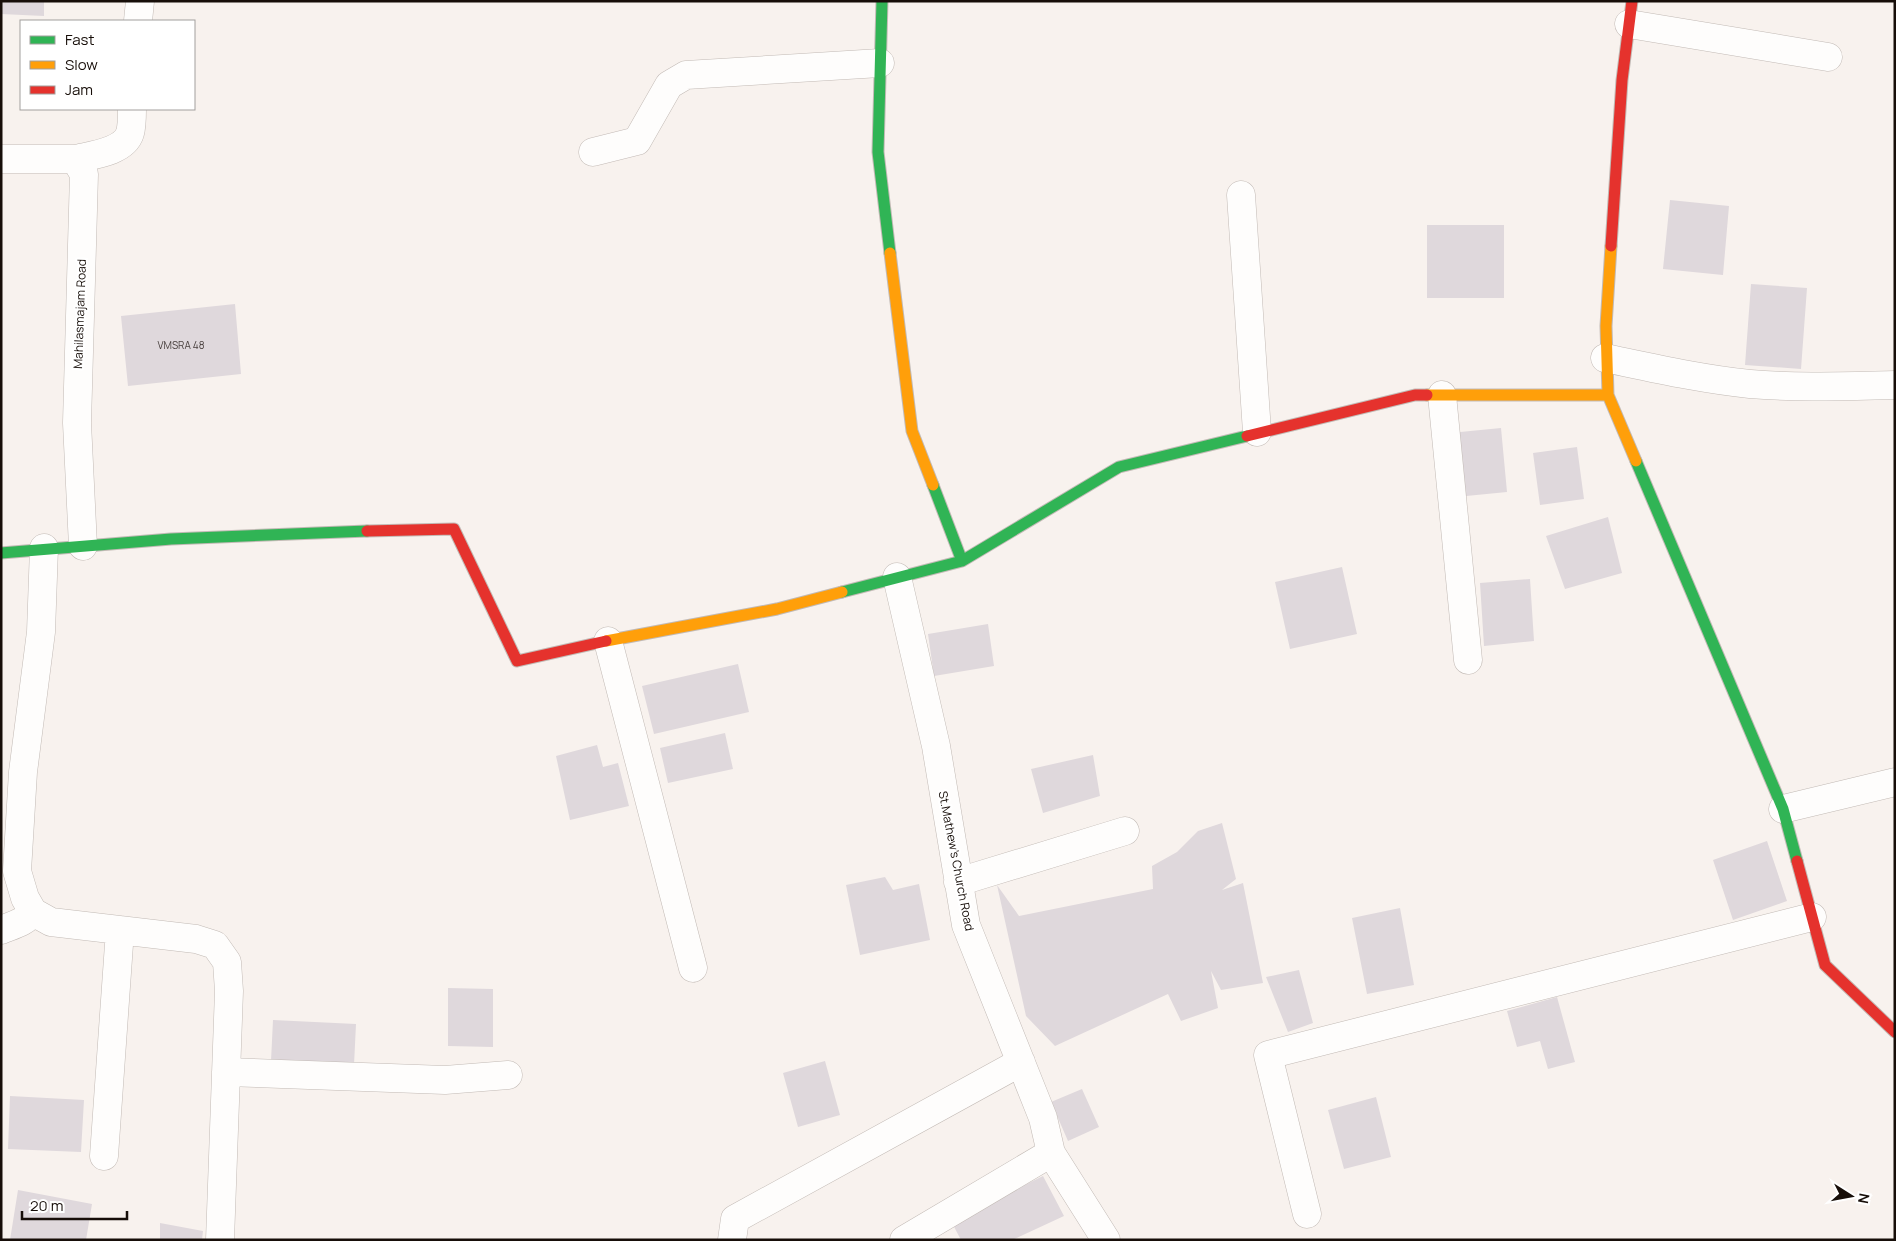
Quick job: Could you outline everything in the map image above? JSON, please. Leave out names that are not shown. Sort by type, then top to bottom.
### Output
[{"type":"street","points":[[138,20],[140,1]]},
{"type":"street","points":[[882,1],[878,152],[912,432],[962,560]]},
{"type":"street","points":[[1828,58],[1630,13],[1623,63],[1604,358],[1608,395],[1783,809],[1825,965],[1895,1032]]},
{"type":"street","points":[[593,152],[637,141],[669,85],[686,75],[880,63]]},
{"type":"street","points":[[1,160],[75,159],[112,149],[125,143],[130,132],[132,110]]},
{"type":"street","name":"Mahilasmajam Road","points":[[75,159],[84,174],[77,423],[83,546]]},
{"type":"street","points":[[1241,195],[1257,432]]},
{"type":"street","points":[[1604,358],[1684,375],[1750,384],[1895,384]]},
{"type":"street","points":[[1,553],[44,548],[252,535],[454,529],[517,661],[608,640],[777,609],[962,560],[1119,467],[1257,432],[1415,394],[1608,395]]},
{"type":"street","points":[[1442,395],[1468,660]]},
{"type":"street","points":[[44,548],[41,632],[23,772],[17,871],[25,898],[33,912],[51,922],[196,939],[215,945],[227,962],[229,991],[220,1240]]},
{"type":"street","name":"St.Mathew's Church Road","points":[[897,577],[936,746],[966,925],[1043,1118],[1051,1153],[1106,1240]]},
{"type":"street","points":[[608,640],[693,968]]},
{"type":"street","points":[[1783,809],[1895,782]]},
{"type":"street","points":[[958,882],[1124,831]]},
{"type":"street","points":[[1,930],[20,923],[33,912]]},
{"type":"street","points":[[1307,1214],[1268,1055],[1812,917]]},
{"type":"street","points":[[104,1156],[120,930]]},
{"type":"street","points":[[732,1240],[735,1218],[1021,1062]]},
{"type":"street","points":[[226,1072],[445,1080],[508,1076]]},
{"type":"street","points":[[904,1240],[1051,1153]]},
{"type":"building","points":[[1,1],[44,1],[44,16],[1,14]]},
{"type":"building","points":[[1670,200],[1729,206],[1723,275],[1663,269]]},
{"type":"building","points":[[1427,225],[1504,225],[1504,298],[1427,298]]},
{"type":"building","points":[[1751,284],[1807,288],[1801,369],[1745,365]]},
{"type":"building","points":[[235,304],[241,374],[128,386],[121,316]]},
{"type":"building","points":[[1501,428],[1507,492],[1456,497],[1450,433]]},
{"type":"building","points":[[1577,447],[1584,499],[1540,505],[1533,453]]},
{"type":"building","points":[[1608,517],[1622,573],[1565,589],[1546,536]]},
{"type":"building","points":[[1342,567],[1357,634],[1290,649],[1275,582]]},
{"type":"building","points":[[1530,579],[1534,641],[1484,646],[1480,583]]},
{"type":"building","points":[[988,624],[994,666],[934,676],[928,634]]},
{"type":"building","points":[[738,664],[749,712],[654,734],[642,686]]},
{"type":"building","points":[[725,733],[733,769],[668,783],[660,748]]},
{"type":"building","points":[[597,745],[603,767],[618,763],[629,806],[570,820],[556,756]]},
{"type":"building","points":[[1093,755],[1100,796],[1043,813],[1031,769]]},
{"type":"building","points":[[1222,823],[1236,879],[1222,890],[1243,883],[1263,983],[1221,990],[1211,971],[1218,1008],[1181,1021],[1168,994],[1055,1046],[1026,1016],[997,885],[1019,916],[1153,889],[1152,866],[1177,852],[1198,831]]},
{"type":"building","points":[[1767,841],[1787,901],[1733,920],[1713,860]]},
{"type":"building","points":[[885,877],[893,890],[919,884],[930,940],[860,955],[846,885]]},
{"type":"building","points":[[1400,908],[1414,985],[1367,994],[1352,918]]},
{"type":"building","points":[[1299,970],[1313,1023],[1288,1032],[1266,977]]},
{"type":"building","points":[[448,988],[493,989],[493,1047],[448,1046]]},
{"type":"building","points":[[1557,997],[1575,1062],[1548,1069],[1540,1041],[1517,1047],[1507,1011]]},
{"type":"building","points":[[273,1020],[356,1024],[354,1065],[271,1061]]},
{"type":"building","points":[[825,1061],[840,1115],[798,1127],[783,1073]]},
{"type":"building","points":[[1082,1089],[1099,1127],[1068,1141],[1051,1102]]},
{"type":"building","points":[[10,1096],[84,1100],[81,1152],[8,1149]]},
{"type":"building","points":[[1376,1097],[1391,1157],[1344,1169],[1328,1110]]},
{"type":"building","points":[[1043,1176],[1064,1216],[1012,1240],[961,1240],[951,1221]]},
{"type":"building","points":[[18,1190],[92,1204],[86,1240],[10,1240]]},
{"type":"building","points":[[160,1223],[203,1231],[202,1240],[160,1240]]},
{"type":"traffic: fast","points":[[882,1],[878,152],[890,253]]},
{"type":"traffic: fast","points":[[933,485],[962,561],[1119,467],[1247,436]]},
{"type":"traffic: fast","points":[[1636,461],[1783,809],[1797,861]]},
{"type":"traffic: fast","points":[[1,553],[171,539],[367,531]]},
{"type":"traffic: fast","points":[[842,592],[962,561]]},
{"type":"traffic: slow","points":[[1611,246],[1606,326],[1608,395],[1636,461]]},
{"type":"traffic: slow","points":[[890,253],[912,431],[933,485]]},
{"type":"traffic: slow","points":[[1427,395],[1608,395]]},
{"type":"traffic: slow","points":[[606,641],[777,609],[842,592]]},
{"type":"traffic: jam","points":[[1611,246],[1622,80],[1632,1]]},
{"type":"traffic: jam","points":[[1247,436],[1415,395],[1427,395]]},
{"type":"traffic: jam","points":[[367,531],[454,529],[517,661],[606,641]]},
{"type":"traffic: jam","points":[[1797,861],[1825,965],[1895,1032]]}]
